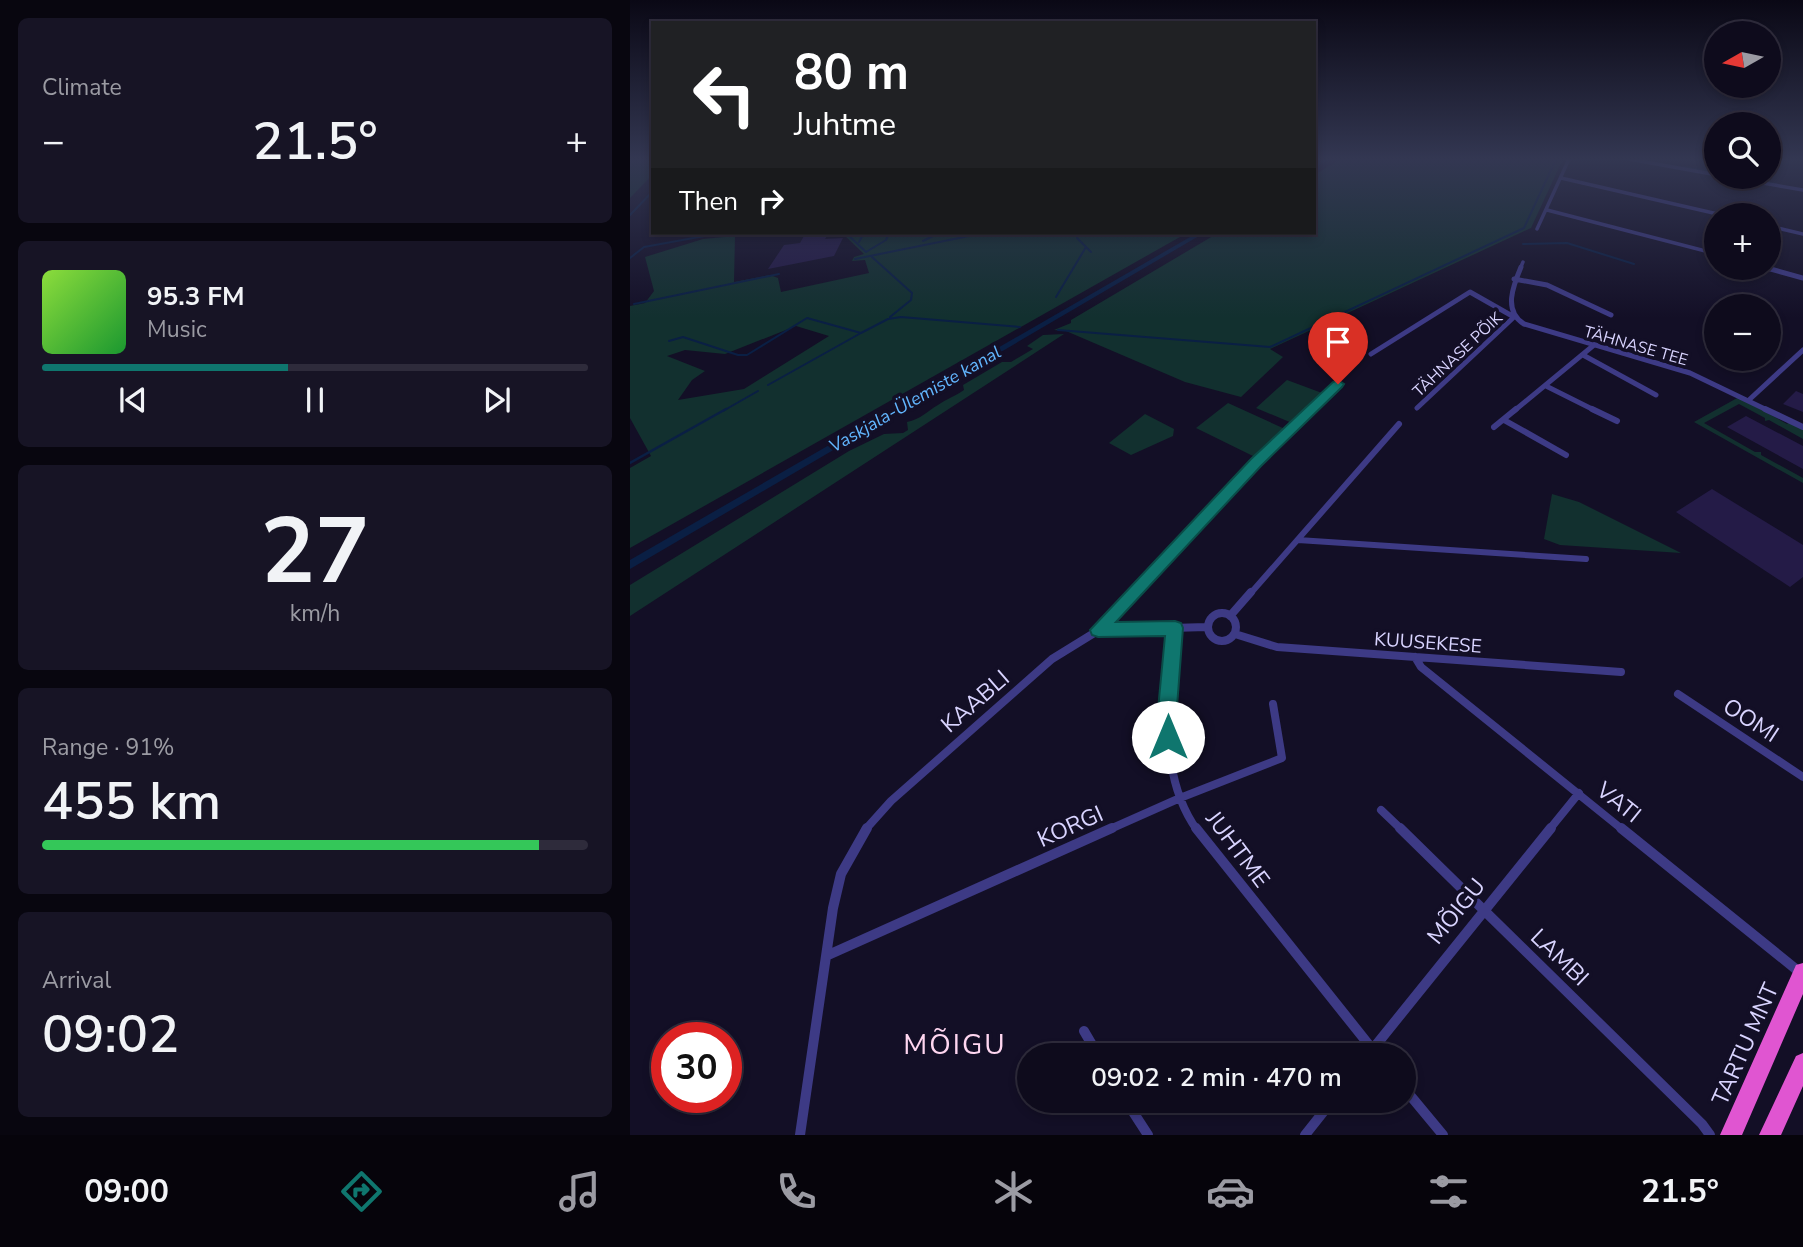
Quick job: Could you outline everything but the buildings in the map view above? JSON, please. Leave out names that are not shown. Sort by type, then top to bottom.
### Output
[{"type":"highway","name":"TARTU MNT","points":[[1731,1135],[1803,973]]},
{"type":"highway","points":[[1770,1135],[1803,1063]]},
{"type":"street","points":[[1537,229],[1546,212]]},
{"type":"street","points":[[1555,212],[1704,251]]},
{"type":"street","points":[[1781,229],[1803,234]]},
{"type":"street","points":[[1514,317],[1511,311],[1514,279],[1523,262]]},
{"type":"street","points":[[1781,272],[1803,278]]},
{"type":"street","points":[[1514,279],[1547,285],[1612,315]]},
{"type":"street","name":"TÄHNASE TEE","points":[[1371,354],[1469,292],[1534,330],[1673,367],[1750,399],[1803,427]]},
{"type":"street","name":"TÄHNASE PÕIK","points":[[1417,408],[1514,317]]},
{"type":"street","points":[[1494,427],[1594,345]]},
{"type":"street","points":[[1750,399],[1803,350]]},
{"type":"street","points":[[1583,355],[1656,395]]},
{"type":"street","name":"KAABLI","points":[[800,1135],[825,956],[841,874],[872,820],[910,783],[1052,659],[1098,630],[1256,463],[1338,384]]},
{"type":"street","points":[[1546,386],[1616,421]]},
{"type":"street","points":[[1504,420],[1566,456]]},
{"type":"street","points":[[1230,616],[1399,424]]},
{"type":"street","points":[[1298,540],[1586,559]]},
{"type":"street","points":[[1217,615],[1230,616],[1237,625],[1234,634],[1224,640],[1212,636],[1207,627],[1208,622],[1217,615]]},
{"type":"street","points":[[1098,630],[1207,627]]},
{"type":"street","name":"JUHTME","points":[[1175,628],[1166,720],[1170,753],[1185,813],[1363,1043]]},
{"type":"street","name":"KUUSEKESE","points":[[1234,634],[1277,647],[1620,672]]},
{"type":"street","name":"VATI","points":[[1415,657],[1421,667],[1803,973]]},
{"type":"street","name":"OOMI","points":[[1678,694],[1803,777]]},
{"type":"street","name":"KORGI","points":[[825,956],[1180,798],[1282,758],[1273,704]]},
{"type":"street","name":"MÕIGU","points":[[1381,1043],[1578,793]]},
{"type":"street","name":"LAMBI","points":[[1381,810],[1702,1124],[1710,1135]]},
{"type":"street","points":[[1084,1031],[1091,1043]]},
{"type":"street","points":[[1416,1102],[1443,1135]]},
{"type":"street","points":[[1133,1113],[1147,1135]]},
{"type":"street","points":[[1305,1135],[1322,1113]]},
{"type":"green space","points":[[1316,212],[1538,212],[1531,228],[1270,349],[1283,357],[1241,397],[1185,382],[1066,331],[1054,330],[1071,323],[1071,320],[1215,235],[1316,235]]},
{"type":"green space","points":[[844,235],[1183,235],[630,548],[630,468],[651,456],[630,418],[630,306],[645,303],[654,291],[645,257],[703,239],[735,236],[734,282],[770,275],[778,278],[781,292],[869,273],[865,260],[852,261],[854,257],[864,254]],"holes":[[[796,326],[829,336],[744,389],[678,400],[692,380],[705,371],[667,356],[685,350],[725,354]]]},
{"type":"green space","points":[[1064,334],[630,616],[630,585],[849,451],[884,434],[903,433],[908,430],[907,422],[961,392],[964,390],[963,385],[1002,362],[1011,362],[1033,349],[1027,346],[1043,335]]},
{"type":"green space","points":[[1287,380],[1322,393],[1292,423],[1256,408]]},
{"type":"green space","points":[[1739,397],[1787,424],[1789,422],[1803,429],[1803,439],[1769,420],[1765,421],[1765,418],[1739,404],[1704,423],[1755,452],[1761,452],[1761,455],[1803,478],[1803,483],[1694,422]]},
{"type":"green space","points":[[1228,403],[1285,429],[1255,457],[1196,428]]},
{"type":"green space","points":[[1145,414],[1174,429],[1173,436],[1131,455],[1109,443]]},
{"type":"green space","points":[[1552,494],[1579,502],[1681,553],[1560,545],[1544,539]]},
{"type":"waterway","points":[[630,215],[633,212]]},
{"type":"waterway","points":[[1058,330],[1270,347],[1524,228],[1531,212]]},
{"type":"waterway","points":[[630,258],[644,247],[710,235]]},
{"type":"waterway","points":[[848,235],[866,252],[886,240],[888,235]]},
{"type":"waterway","points":[[859,242],[863,235]]},
{"type":"waterway","points":[[923,241],[935,235]]},
{"type":"waterway","points":[[855,259],[974,235]]},
{"type":"waterway","name":"Vaskjala-Ülemiste kanal","points":[[630,565],[1198,235]]},
{"type":"waterway","points":[[1077,238],[1086,247]]},
{"type":"waterway","points":[[1523,244],[1567,243],[1634,264]]},
{"type":"waterway","points":[[1056,297],[1086,247]]},
{"type":"waterway","points":[[1086,247],[1091,252]]},
{"type":"waterway","points":[[872,257],[912,293],[911,300],[890,317]]},
{"type":"waterway","points":[[634,304],[779,274]]},
{"type":"waterway","points":[[861,333],[888,319],[901,317],[1020,327]]},
{"type":"waterway","points":[[669,341],[683,337],[738,355],[747,355],[807,318],[861,333]]},
{"type":"waterway","points":[[768,385],[861,333]]},
{"type":"waterway","points":[[723,411],[758,391]]},
{"type":"waterway","points":[[630,463],[726,409]]},
{"type":"district","name":"MÕIGU","points":[[955,1044]]},
{"type":"route","points":[[1168,737],[1166,720],[1175,628],[1098,630],[1256,463],[1338,384]]}]
